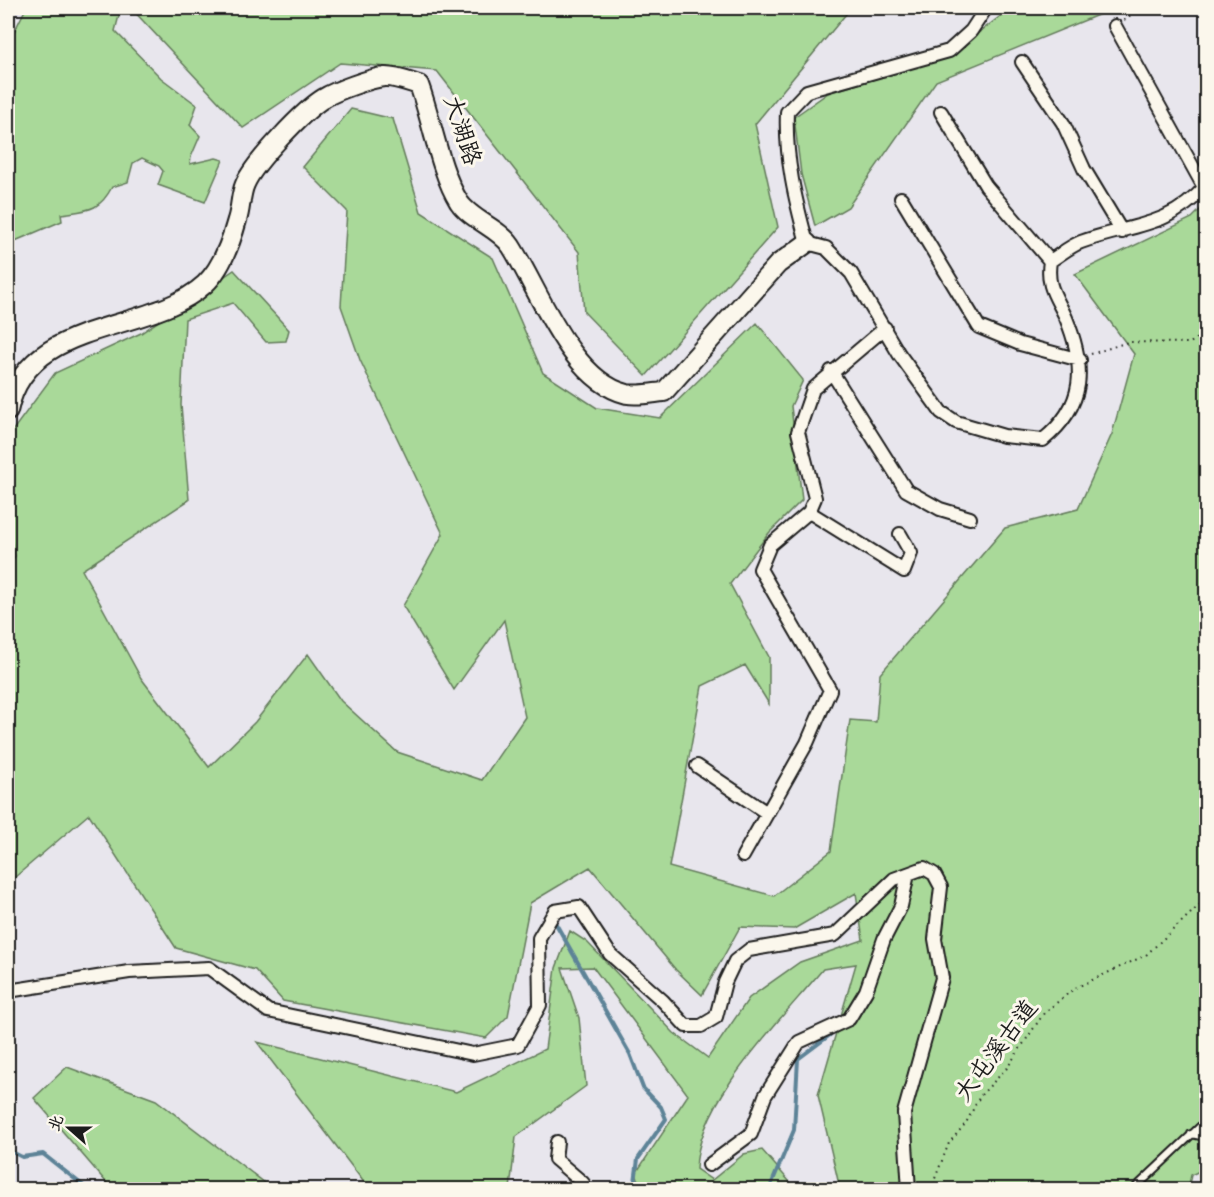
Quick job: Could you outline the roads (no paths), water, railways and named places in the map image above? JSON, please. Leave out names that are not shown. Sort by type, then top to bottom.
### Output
[{"type":"street","points":[[986,8],[971,31],[949,51],[807,91],[787,112],[786,147],[794,195],[807,243],[826,248],[851,273],[941,412],[956,422],[1004,436],[1043,440],[1063,424],[1076,395],[1084,358],[1047,279],[1050,261],[1080,242],[1122,232],[1176,214],[1206,188],[1115,26]]},
{"type":"street","points":[[1022,62],[1063,123],[1084,169],[1122,232]]},
{"type":"street","name":"大湖路","points":[[8,411],[20,379],[40,358],[64,341],[175,303],[205,284],[224,259],[238,220],[244,185],[271,146],[324,98],[385,76],[419,85],[431,118],[443,165],[460,203],[510,244],[544,309],[590,374],[627,394],[664,392],[778,264],[807,243]]},
{"type":"street","points":[[941,112],[986,186],[1050,261]]},
{"type":"street","points":[[901,198],[979,327],[1020,344],[1084,358]]},
{"type":"street","points":[[743,856],[807,743],[830,690],[760,570],[770,545],[809,512],[815,498],[798,432],[813,389],[831,371],[885,328]]},
{"type":"street","points":[[831,371],[906,490],[940,509],[970,518]]},
{"type":"street","points":[[809,512],[904,571],[911,553],[900,534]]},
{"type":"street","points":[[698,766],[767,813]]},
{"type":"street","points":[[8,991],[129,972],[208,968],[268,1011],[474,1054],[518,1045],[540,1005],[539,938],[555,911],[579,907],[610,954],[663,1001],[686,1026],[701,1026],[716,1017],[725,982],[735,961],[749,950],[836,935],[894,879],[924,868],[934,874],[941,887],[935,939],[942,978],[904,1113],[909,1190]]},
{"type":"street","points":[[709,1164],[751,1134],[765,1096],[799,1042],[849,1019],[866,991],[884,939],[901,906],[908,874]]},
{"type":"street","points":[[557,1142],[555,1159],[583,1184],[581,1190]]},
{"type":"lane","points":[[1133,1190],[1206,1121]]},
{"type":"lane","points":[[1191,1134],[1206,1137]]},
{"type":"waterway","points":[[556,924],[630,1054],[643,1088],[661,1107],[666,1119],[638,1159],[634,1190]]},
{"type":"waterway","points":[[769,1190],[794,1130],[798,1059],[830,1035]]},
{"type":"waterway","points":[[8,1150],[22,1157],[43,1154],[85,1187],[85,1190]]}]
